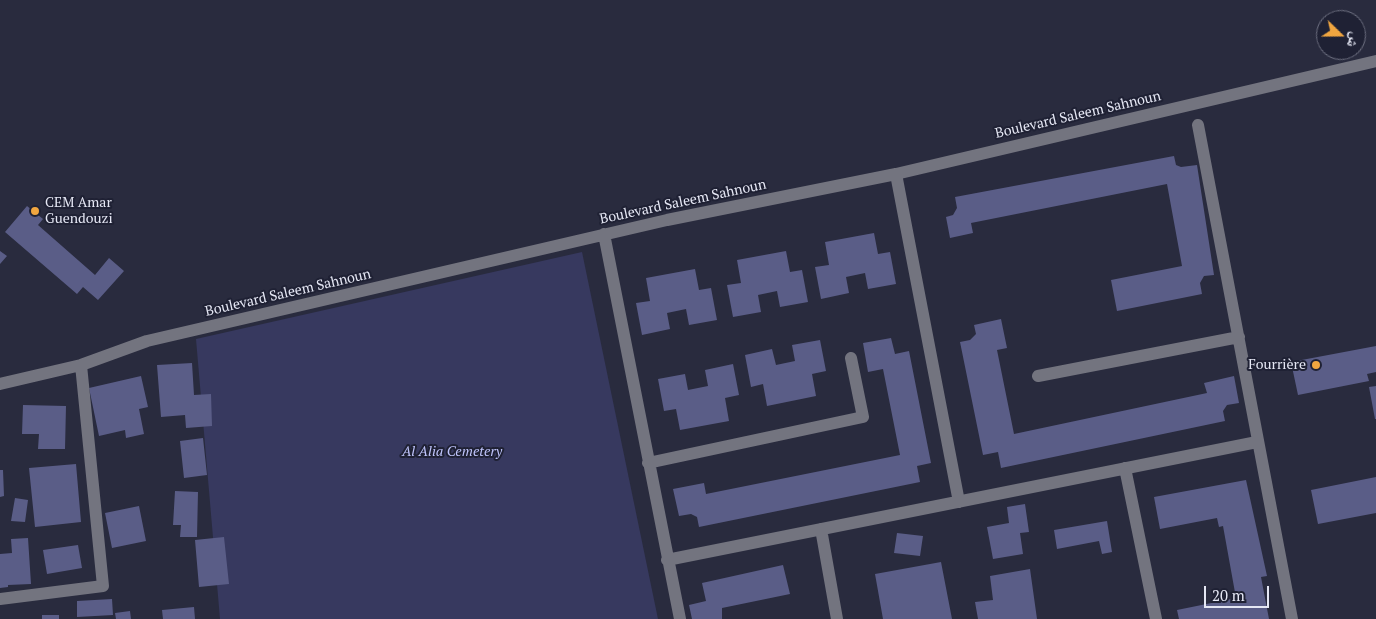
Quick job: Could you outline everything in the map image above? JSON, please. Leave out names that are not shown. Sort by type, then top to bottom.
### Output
[{"type":"street","name":"Boulevard Saleem Sahnoun","points":[[0,384],[81,364],[147,341],[604,234],[896,174],[1376,61]]},
{"type":"street","points":[[1198,125],[1292,619]]},
{"type":"street","points":[[896,174],[958,502]]},
{"type":"street","points":[[604,234],[680,619]]},
{"type":"street","points":[[1038,376],[1238,337]]},
{"type":"street","points":[[648,463],[863,416],[851,358]]},
{"type":"street","points":[[0,599],[103,586],[81,364]]},
{"type":"street","points":[[667,560],[1257,442]]},
{"type":"street","points":[[1125,468],[1156,619]]},
{"type":"street","points":[[821,529],[837,619]]},
{"type":"green space","name":"Al Alia Cemetery","points":[[582,252],[658,619],[220,619],[196,339]]},
{"type":"building","points":[[1174,156],[1176,165],[1181,167],[1197,165],[1214,275],[1204,276],[1200,283],[1202,294],[1117,311],[1111,280],[1182,266],[1167,184],[971,223],[973,233],[950,238],[946,217],[953,215],[957,208],[955,197]]},
{"type":"building","points":[[27,206],[43,219],[38,225],[95,275],[109,258],[124,271],[98,300],[83,287],[77,294],[5,232]]},
{"type":"building","points":[[874,233],[878,254],[890,252],[896,284],[868,289],[865,273],[846,277],[849,293],[821,299],[815,267],[829,265],[825,242]]},
{"type":"building","points":[[0,251],[7,256],[0,264]]},
{"type":"building","points":[[786,251],[790,272],[802,270],[808,302],[780,307],[777,291],[758,295],[761,312],[733,317],[727,285],[741,283],[737,260]]},
{"type":"building","points":[[695,269],[699,290],[711,288],[717,320],[689,325],[686,309],[667,313],[670,329],[642,335],[636,303],[650,301],[646,278]]},
{"type":"building","points":[[1001,319],[1007,348],[997,350],[1014,434],[1207,393],[1204,383],[1234,376],[1239,403],[1227,405],[1223,411],[1225,421],[1001,468],[998,452],[983,455],[960,342],[970,340],[976,334],[974,325]]},
{"type":"building","points":[[891,338],[895,354],[909,351],[931,463],[917,466],[920,482],[699,527],[697,517],[691,514],[679,516],[673,489],[704,483],[706,494],[900,455],[883,369],[868,372],[863,343]]},
{"type":"building","points":[[820,340],[826,371],[812,374],[816,396],[767,406],[763,384],[751,387],[745,355],[772,349],[776,365],[795,361],[792,345]]},
{"type":"building","points":[[1376,346],[1376,372],[1367,374],[1369,381],[1298,395],[1291,362]]},
{"type":"building","points":[[192,363],[194,395],[211,394],[212,426],[186,428],[185,415],[161,417],[157,365]]},
{"type":"building","points":[[733,364],[739,395],[725,398],[729,421],[680,430],[676,409],[664,411],[658,379],[685,374],[688,390],[708,386],[705,370]]},
{"type":"building","points":[[141,376],[148,407],[139,409],[144,434],[126,438],[125,430],[99,436],[89,388]]},
{"type":"building","points":[[1376,386],[1376,419],[1375,419],[1369,387]]},
{"type":"building","points":[[23,405],[66,406],[65,449],[38,449],[39,434],[22,434]]},
{"type":"building","points":[[203,438],[207,475],[184,478],[180,441]]},
{"type":"building","points":[[76,464],[81,522],[35,527],[29,468]]},
{"type":"building","points":[[0,470],[3,470],[4,496],[0,497]]},
{"type":"building","points":[[1376,477],[1376,513],[1318,524],[1311,490]]},
{"type":"building","points":[[1246,480],[1267,576],[1261,577],[1269,619],[1179,619],[1177,610],[1236,598],[1223,526],[1219,527],[1217,518],[1160,529],[1154,497]]},
{"type":"building","points":[[175,491],[198,492],[197,537],[180,537],[181,525],[173,525]]},
{"type":"building","points":[[15,498],[28,500],[25,522],[11,521]]},
{"type":"building","points":[[1025,504],[1029,532],[1020,533],[1023,554],[993,559],[987,527],[1009,523],[1007,507]]},
{"type":"building","points":[[139,506],[146,541],[112,548],[105,513]]},
{"type":"building","points":[[1107,521],[1112,552],[1102,554],[1099,541],[1057,549],[1054,530]]},
{"type":"building","points":[[897,533],[923,536],[920,556],[894,553]]},
{"type":"building","points":[[224,537],[229,584],[199,587],[195,540]]},
{"type":"building","points":[[28,538],[31,584],[8,585],[8,587],[0,588],[0,554],[12,553],[11,539]]},
{"type":"building","points":[[78,545],[82,568],[47,574],[43,550]]},
{"type":"building","points":[[941,562],[952,619],[883,619],[875,574]]},
{"type":"building","points":[[783,565],[790,594],[722,608],[722,619],[692,619],[689,605],[706,601],[702,583]]},
{"type":"building","points":[[1030,569],[1037,619],[978,619],[975,602],[993,600],[990,576]]},
{"type":"building","points":[[112,599],[113,615],[77,617],[77,601]]},
{"type":"building","points":[[194,607],[195,619],[163,619],[162,610]]},
{"type":"building","points":[[130,611],[131,619],[116,619],[115,613]]},
{"type":"building","points":[[42,615],[59,615],[59,619],[42,619]]},
{"type":"place","name":"CEM Amar Guendouzi","points":[[35,211]]},
{"type":"place","name":"Fourrière","points":[[1316,365]]}]
